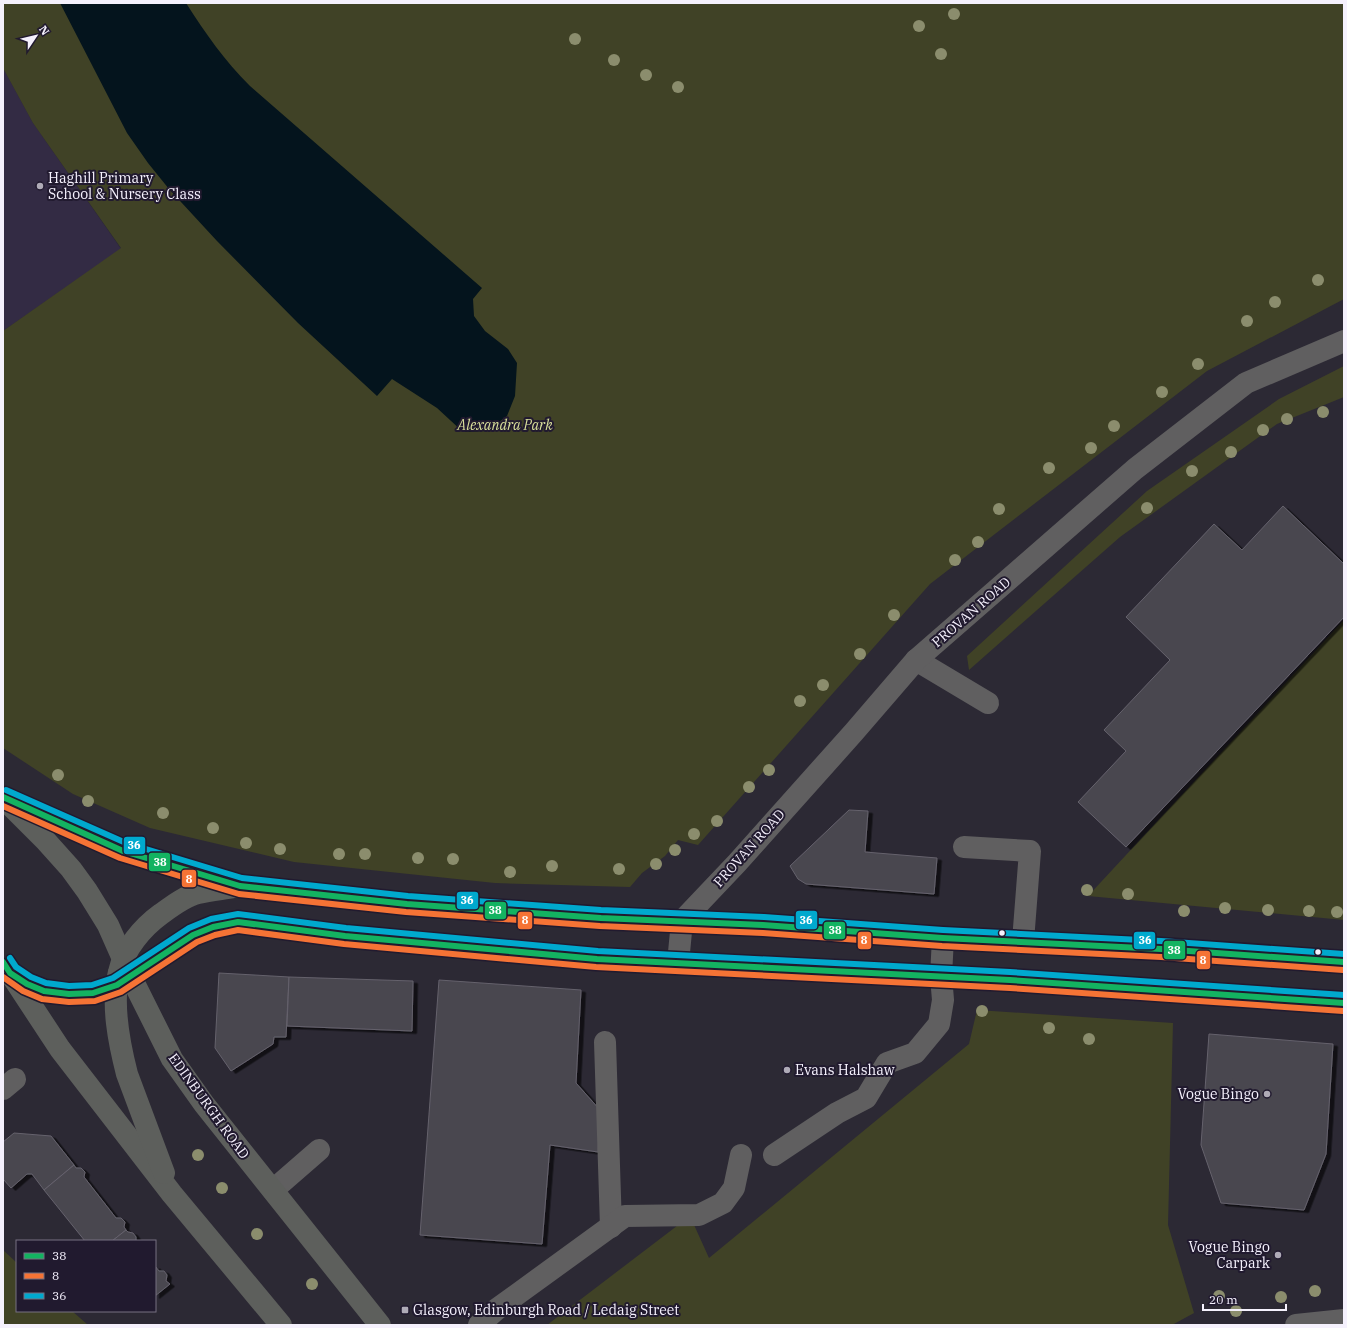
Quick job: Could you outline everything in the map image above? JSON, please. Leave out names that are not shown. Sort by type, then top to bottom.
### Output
[{"type":"main road","points":[[3,797],[123,851],[240,886],[408,904],[600,918],[682,921],[943,938],[1161,949],[1344,962]]},
{"type":"main road","name":"EDINBURGH ROAD","points":[[3,797],[71,869],[87,891],[104,919],[124,973],[172,1059],[204,1104],[380,1325]]},
{"type":"main road","points":[[172,1194],[127,1074],[117,1024],[124,973],[133,942],[150,922],[176,903],[197,893],[240,886]]},
{"type":"main road","points":[[6,968],[27,984],[44,991],[69,994],[93,993],[124,973],[213,926],[238,922],[345,936],[597,959],[1010,980],[1344,1003]]},
{"type":"main road","points":[[6,968],[52,1039],[172,1194],[281,1325]]},
{"type":"street","name":"PROVAN ROAD","points":[[682,921],[742,857],[916,660],[1135,469],[1246,383],[1344,341]]},
{"type":"street","points":[[916,660],[988,703]]},
{"type":"street","points":[[964,847],[1030,851],[1023,941]]},
{"type":"street","points":[[678,963],[682,921]]},
{"type":"street","points":[[774,1155],[836,1113],[866,1098],[887,1063],[916,1053],[938,1024],[944,1000],[941,976],[943,938]]},
{"type":"street","points":[[605,1042],[610,1227]]},
{"type":"street","points":[[273,1190],[319,1150]]},
{"type":"street","points":[[479,1325],[497,1310],[625,1216],[699,1216],[723,1203],[734,1188],[741,1155]]},
{"type":"street","points":[[1296,1325],[1344,1320]]},
{"type":"shaded area","name":"Haghill Primary School & Nursery Class","points":[[3,68],[33,123],[121,249],[3,331]]},
{"type":"green space","name":"Alexandra Park","points":[[3,3],[1344,3],[1344,299],[1207,371],[930,584],[698,845],[678,840],[665,856],[642,873],[630,887],[495,883],[294,862],[150,828],[73,794],[3,748],[3,331],[121,248],[33,123],[3,68]]},
{"type":"green space","points":[[1344,366],[1344,397],[1277,424],[1120,537],[969,670],[967,656],[1147,491],[1279,399]]},
{"type":"green space","points":[[1344,620],[1344,920],[1088,896]]},
{"type":"green space","points":[[977,1010],[1173,1023],[1168,1225],[1194,1313],[1172,1325],[547,1325],[690,1216],[709,1258],[969,1044]]},
{"type":"green space","points":[[3,1250],[16,1262],[16,1312],[73,1312],[88,1325],[3,1325]]},
{"type":"water","points":[[60,3],[186,3],[216,46],[250,86],[482,288],[473,299],[474,316],[485,331],[508,349],[517,363],[515,396],[507,416],[487,431],[463,432],[437,408],[392,379],[377,396],[298,323],[217,241],[169,189],[148,163],[127,133]]},
{"type":"building","points":[[1283,506],[1344,564],[1344,617],[1126,847],[1078,802],[1126,751],[1104,730],[1170,660],[1126,617],[1214,524],[1242,550]]},
{"type":"building","points":[[849,810],[868,811],[865,852],[937,858],[934,894],[806,884],[798,879],[790,866]]},
{"type":"building","points":[[219,973],[289,977],[286,1037],[274,1037],[273,1044],[231,1071],[215,1048]]},
{"type":"building","points":[[289,977],[413,981],[412,1031],[287,1026]]},
{"type":"building","points":[[439,980],[581,990],[576,1083],[600,1110],[598,1152],[550,1145],[542,1244],[420,1235]]},
{"type":"building","name":"Vogue Bingo","points":[[1209,1034],[1333,1044],[1326,1154],[1304,1210],[1221,1203],[1201,1145]]},
{"type":"building","points":[[14,1133],[51,1136],[74,1165],[44,1190],[32,1174],[27,1174],[11,1188],[3,1179],[3,1142]]},
{"type":"building","points":[[74,1165],[76,1168],[81,1168],[85,1172],[84,1177],[116,1218],[121,1218],[125,1222],[124,1227],[126,1230],[113,1240],[84,1240],[44,1190]]},
{"type":"building","points":[[126,1230],[133,1233],[136,1237],[136,1240],[113,1240]]},
{"type":"building","points":[[156,1267],[159,1271],[164,1271],[167,1275],[166,1281],[170,1284],[156,1295]]},
{"type":"transit line","name":"36","points":[[6,790],[126,843],[242,878],[408,896],[601,910],[764,917],[943,930],[1161,941],[1344,954]]},
{"type":"transit line","name":"38","points":[[3,797],[123,851],[240,886],[407,904],[601,918],[763,925],[943,938],[1161,949],[1344,962]]},
{"type":"transit line","name":"8","points":[[3,806],[120,858],[239,894],[406,912],[600,926],[763,933],[942,946],[1161,957],[1343,970]]},
{"type":"transit line","name":"36","points":[[10,958],[16,967],[31,977],[46,983],[69,986],[92,985],[113,978],[189,928],[211,919],[238,914],[346,928],[598,951],[1010,972],[1344,995]]},
{"type":"transit line","name":"38","points":[[3,962],[10,973],[27,984],[44,991],[69,994],[93,993],[117,985],[193,935],[213,927],[238,922],[345,936],[597,959],[1010,980],[1344,1003]]},
{"type":"transit line","name":"8","points":[[3,977],[23,991],[42,999],[69,1002],[95,1001],[121,992],[197,942],[215,935],[238,930],[344,944],[596,967],[1010,988],[1343,1011]]},
{"type":"place","name":"Haghill Primary School & Nursery Class","points":[[40,186]]},
{"type":"place","name":"Evans Halshaw","points":[[787,1070]]},
{"type":"place","name":"Vogue Bingo","points":[[1267,1094]]},
{"type":"place","name":"Vogue Bingo Carpark","points":[[1278,1255]]},
{"type":"place","name":"Glasgow, Edinburgh Road / Ledaig Street","points":[[405,1310]]}]
